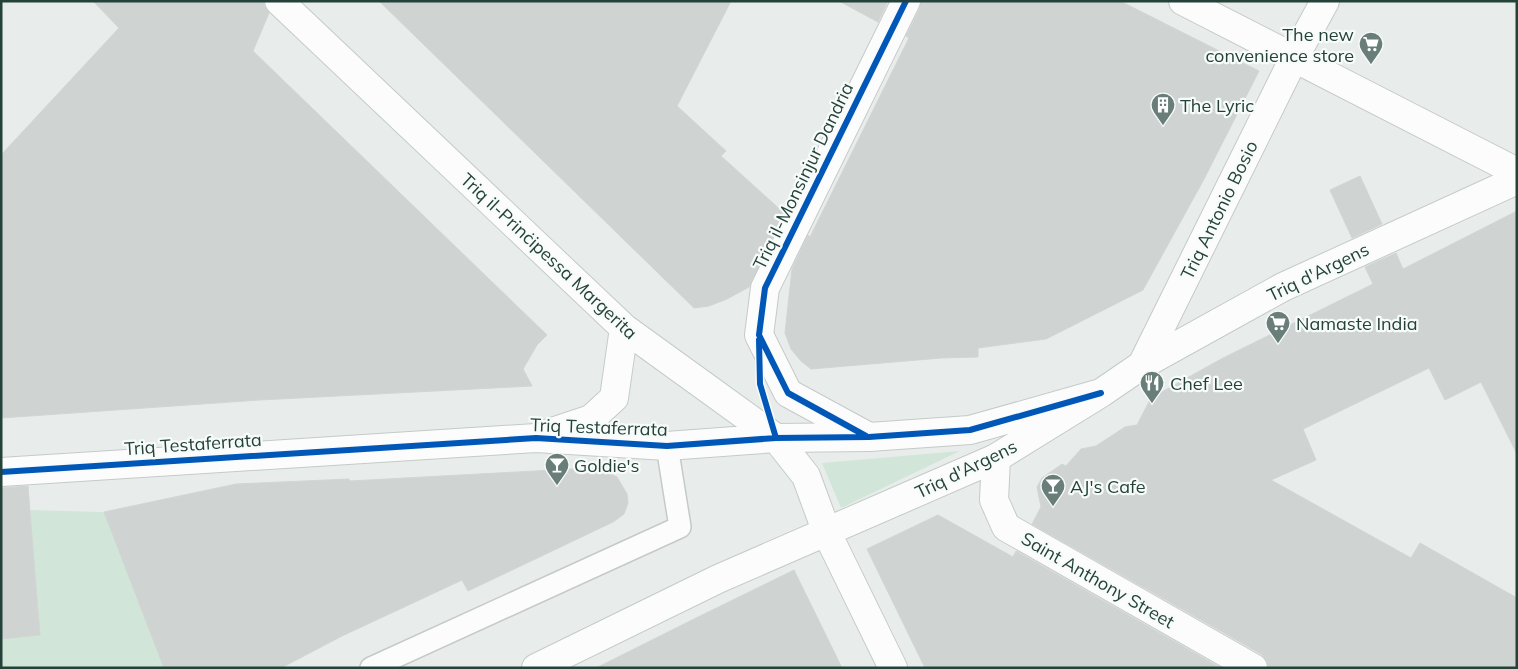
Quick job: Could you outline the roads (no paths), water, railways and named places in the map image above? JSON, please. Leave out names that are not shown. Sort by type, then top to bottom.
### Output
[{"type":"street","name":"Triq il-Prinċipessa Margerita","points":[[279,1],[624,328],[776,438],[806,476],[827,533],[893,668]]},
{"type":"street","name":"Triq il-Monsinjur Dandria","points":[[869,437],[788,393],[759,335],[765,288],[906,1]]},
{"type":"street","points":[[1183,1],[1517,172]]},
{"type":"street","name":"Triq Antonio Bosio","points":[[1142,365],[1294,58],[1325,1]]},
{"type":"street","name":"Triq d'Argens","points":[[536,668],[718,579],[996,458],[1101,393],[1142,365],[1283,287],[1517,180]]},
{"type":"street","name":"Triq Testaferrata","points":[[536,438],[591,419],[614,398],[624,328]]},
{"type":"street","name":"Triq Testaferrata","points":[[1,472],[536,438],[667,446],[776,438],[869,437],[970,430],[1101,393]]},
{"type":"street","name":"Saint Anthony Street","points":[[996,458],[994,500],[1006,527],[1253,668]]},
{"type":"lane","points":[[371,668],[680,527],[667,446]]},
{"type":"place","name":"The new convenience store","points":[[1371,65]]},
{"type":"place","name":"The Lyric","points":[[1163,126]]},
{"type":"place","name":"Namaste India","points":[[1278,344]]},
{"type":"place","name":"Chef Lee","points":[[1152,404]]},
{"type":"place","name":"Goldie's","points":[[557,486]]},
{"type":"place","name":"AJ's Cafe","points":[[1053,507]]}]
